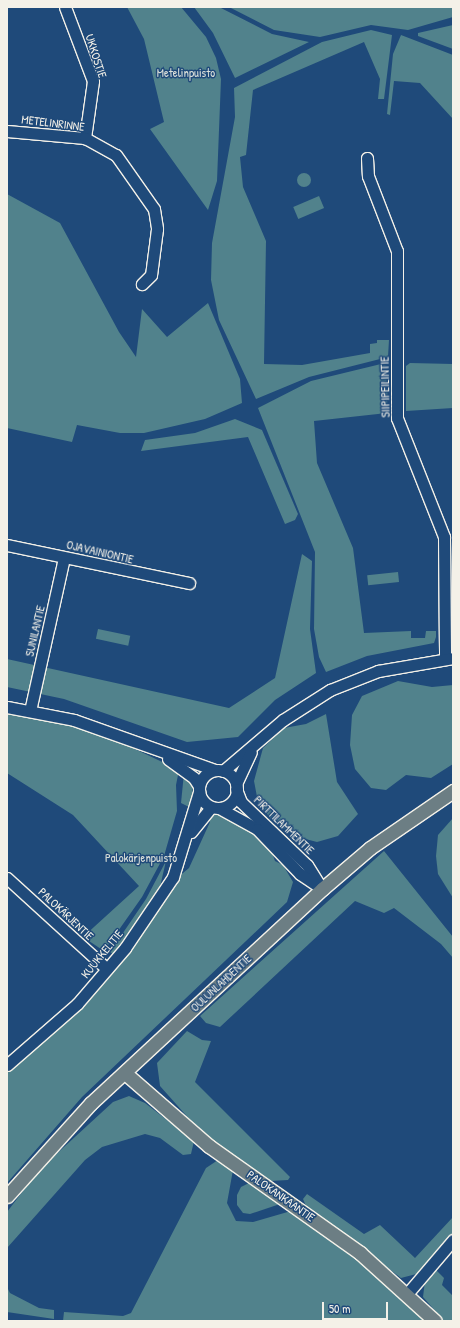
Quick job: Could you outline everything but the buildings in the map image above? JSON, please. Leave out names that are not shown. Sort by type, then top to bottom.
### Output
[{"type":"main road","name":"OULUNLAHDENTIE","points":[[7,1196],[64,1131],[322,889],[370,848],[453,791]]},
{"type":"main road","name":"PALOKANKAANTIE","points":[[125,1073],[209,1146],[360,1253],[435,1321]]},
{"type":"street","name":"UKKOSTIE","points":[[65,7],[94,81],[85,138]]},
{"type":"street","name":"METELINRINNE","points":[[7,131],[85,138],[116,155],[154,209],[157,229],[151,275],[142,284]]},
{"type":"street","name":"SIIPIPEILINTIE","points":[[366,158],[368,176],[397,251],[397,418],[444,537],[449,659]]},
{"type":"street","name":"OJAVAINIONTIE","points":[[7,545],[188,583]]},
{"type":"street","name":"SUNILANTIE","points":[[30,710],[64,558]]},
{"type":"street","points":[[199,789],[205,775],[219,771],[254,748],[283,720],[330,690],[378,671],[449,659]]},
{"type":"street","points":[[7,707],[30,710],[74,720],[152,750],[219,771],[236,787]]},
{"type":"street","points":[[152,750],[184,769],[215,807],[232,802],[236,787],[254,748]]},
{"type":"street","name":"PIRTTILAMMENTIE","points":[[236,787],[242,802],[307,865],[322,889]]},
{"type":"street","name":"KUUKKELITIE","points":[[7,1065],[72,1009],[107,969],[173,877],[188,837],[199,789]]},
{"type":"street","name":"PIRTTILAMMENTIE","points":[[215,807],[257,828],[300,874],[322,889]]},
{"type":"street","name":"KUUKKELITIE","points":[[188,837],[215,807]]},
{"type":"street","name":"PALOKÄRJENTIE","points":[[7,878],[107,969]]},
{"type":"street","points":[[407,1294],[453,1240]]},
{"type":"green space","name":"Metelinpuisto","points":[[127,7],[181,7],[206,37],[216,58],[221,79],[217,181],[208,210],[150,129],[164,122],[144,39]]},
{"type":"green space","points":[[194,7],[219,7],[272,34],[309,42],[235,78],[213,33]]},
{"type":"green space","points":[[229,7],[453,7],[453,17],[408,30],[371,25],[320,37],[274,30]]},
{"type":"green space","points":[[453,25],[453,49],[418,36],[418,33]]},
{"type":"green space","points":[[371,30],[392,35],[384,99],[378,99],[380,79],[364,42],[253,90],[246,155],[240,157],[243,187],[266,241],[264,364],[302,365],[370,353],[370,344],[377,343],[377,340],[389,340],[388,357],[309,377],[256,399],[219,320],[211,280],[212,243],[235,117],[234,88],[322,42]]},
{"type":"green space","points":[[401,35],[453,55],[453,119],[420,83],[394,81],[390,115],[387,114],[393,54]]},
{"type":"green space","points":[[301,173],[307,173],[311,177],[311,183],[307,187],[301,187],[297,183],[297,177]]},
{"type":"green space","points":[[7,194],[60,223],[119,332],[136,357],[142,309],[167,337],[208,303],[240,379],[242,403],[205,419],[144,433],[120,433],[77,425],[72,442],[7,428]]},
{"type":"green space","points":[[319,196],[324,208],[298,219],[293,207]]},
{"type":"green space","points":[[410,363],[453,364],[453,408],[406,411],[406,366]]},
{"type":"green space","points":[[381,364],[388,366],[387,413],[314,421],[317,463],[353,548],[364,633],[411,631],[411,638],[425,638],[426,631],[436,631],[436,637],[434,643],[367,656],[326,672],[319,657],[314,629],[315,552],[258,408],[311,381]]},
{"type":"green space","points":[[235,419],[262,430],[298,514],[295,520],[285,524],[248,437],[141,451],[145,440],[195,433]]},
{"type":"green space","points":[[302,554],[312,561],[310,629],[316,673],[275,700],[238,737],[187,742],[64,699],[7,687],[7,659],[229,708],[275,678]]},
{"type":"green space","points":[[398,572],[399,582],[368,585],[367,575]]},
{"type":"green space","points":[[98,629],[130,636],[128,646],[96,639]]},
{"type":"green space","points":[[398,681],[432,687],[453,685],[453,764],[431,778],[406,775],[386,790],[371,788],[355,769],[350,745],[352,715],[362,696]]},
{"type":"green space","name":"Palokärjenpuisto","points":[[7,714],[73,726],[114,739],[179,770],[176,785],[177,811],[164,856],[142,897],[104,951],[83,937],[139,886],[73,815],[7,773]]},
{"type":"green space","points":[[326,714],[337,782],[358,814],[338,836],[317,842],[294,836],[271,819],[258,802],[254,781],[263,748],[284,728],[306,724]]},
{"type":"green space","points":[[184,773],[193,786],[191,808],[181,803]]},
{"type":"green space","points":[[218,813],[247,827],[271,850],[275,861],[283,865],[293,882],[287,902],[82,1097],[7,1183],[7,1072],[79,1009],[111,974],[177,878],[189,868],[210,822],[206,816]]},
{"type":"green space","points":[[453,818],[453,898],[438,874],[436,856],[438,835]]},
{"type":"green space","points":[[384,851],[453,937],[453,958],[441,944],[394,908],[384,913],[355,901],[220,1027],[206,1023],[200,1016]]},
{"type":"green space","points":[[166,861],[159,891],[113,954],[110,952],[146,899]]},
{"type":"green space","points":[[187,1031],[202,1040],[211,1041],[195,1082],[290,1177],[288,1180],[270,1181],[200,1131],[160,1086],[157,1063]]},
{"type":"green space","points":[[129,1096],[145,1103],[194,1141],[191,1154],[183,1155],[160,1138],[145,1134],[102,1147],[85,1160],[7,1248],[7,1212],[39,1170],[113,1102]]},
{"type":"green space","points":[[218,1160],[233,1170],[227,1203],[236,1221],[253,1222],[291,1211],[356,1257],[428,1321],[63,1321],[64,1312],[123,1316],[131,1313],[206,1168]]},
{"type":"green space","points":[[249,1183],[280,1202],[280,1204],[250,1214],[243,1213],[237,1205],[237,1195],[241,1187]]},
{"type":"green space","points":[[307,1194],[364,1234],[380,1225],[415,1258],[453,1217],[453,1234],[420,1273],[401,1278],[306,1206],[303,1199]]},
{"type":"green space","points":[[434,1268],[444,1278],[442,1285],[453,1296],[453,1321],[444,1321],[423,1297],[425,1281]]},
{"type":"green space","points":[[7,1287],[10,1293],[39,1308],[54,1310],[54,1319],[7,1312]]}]
